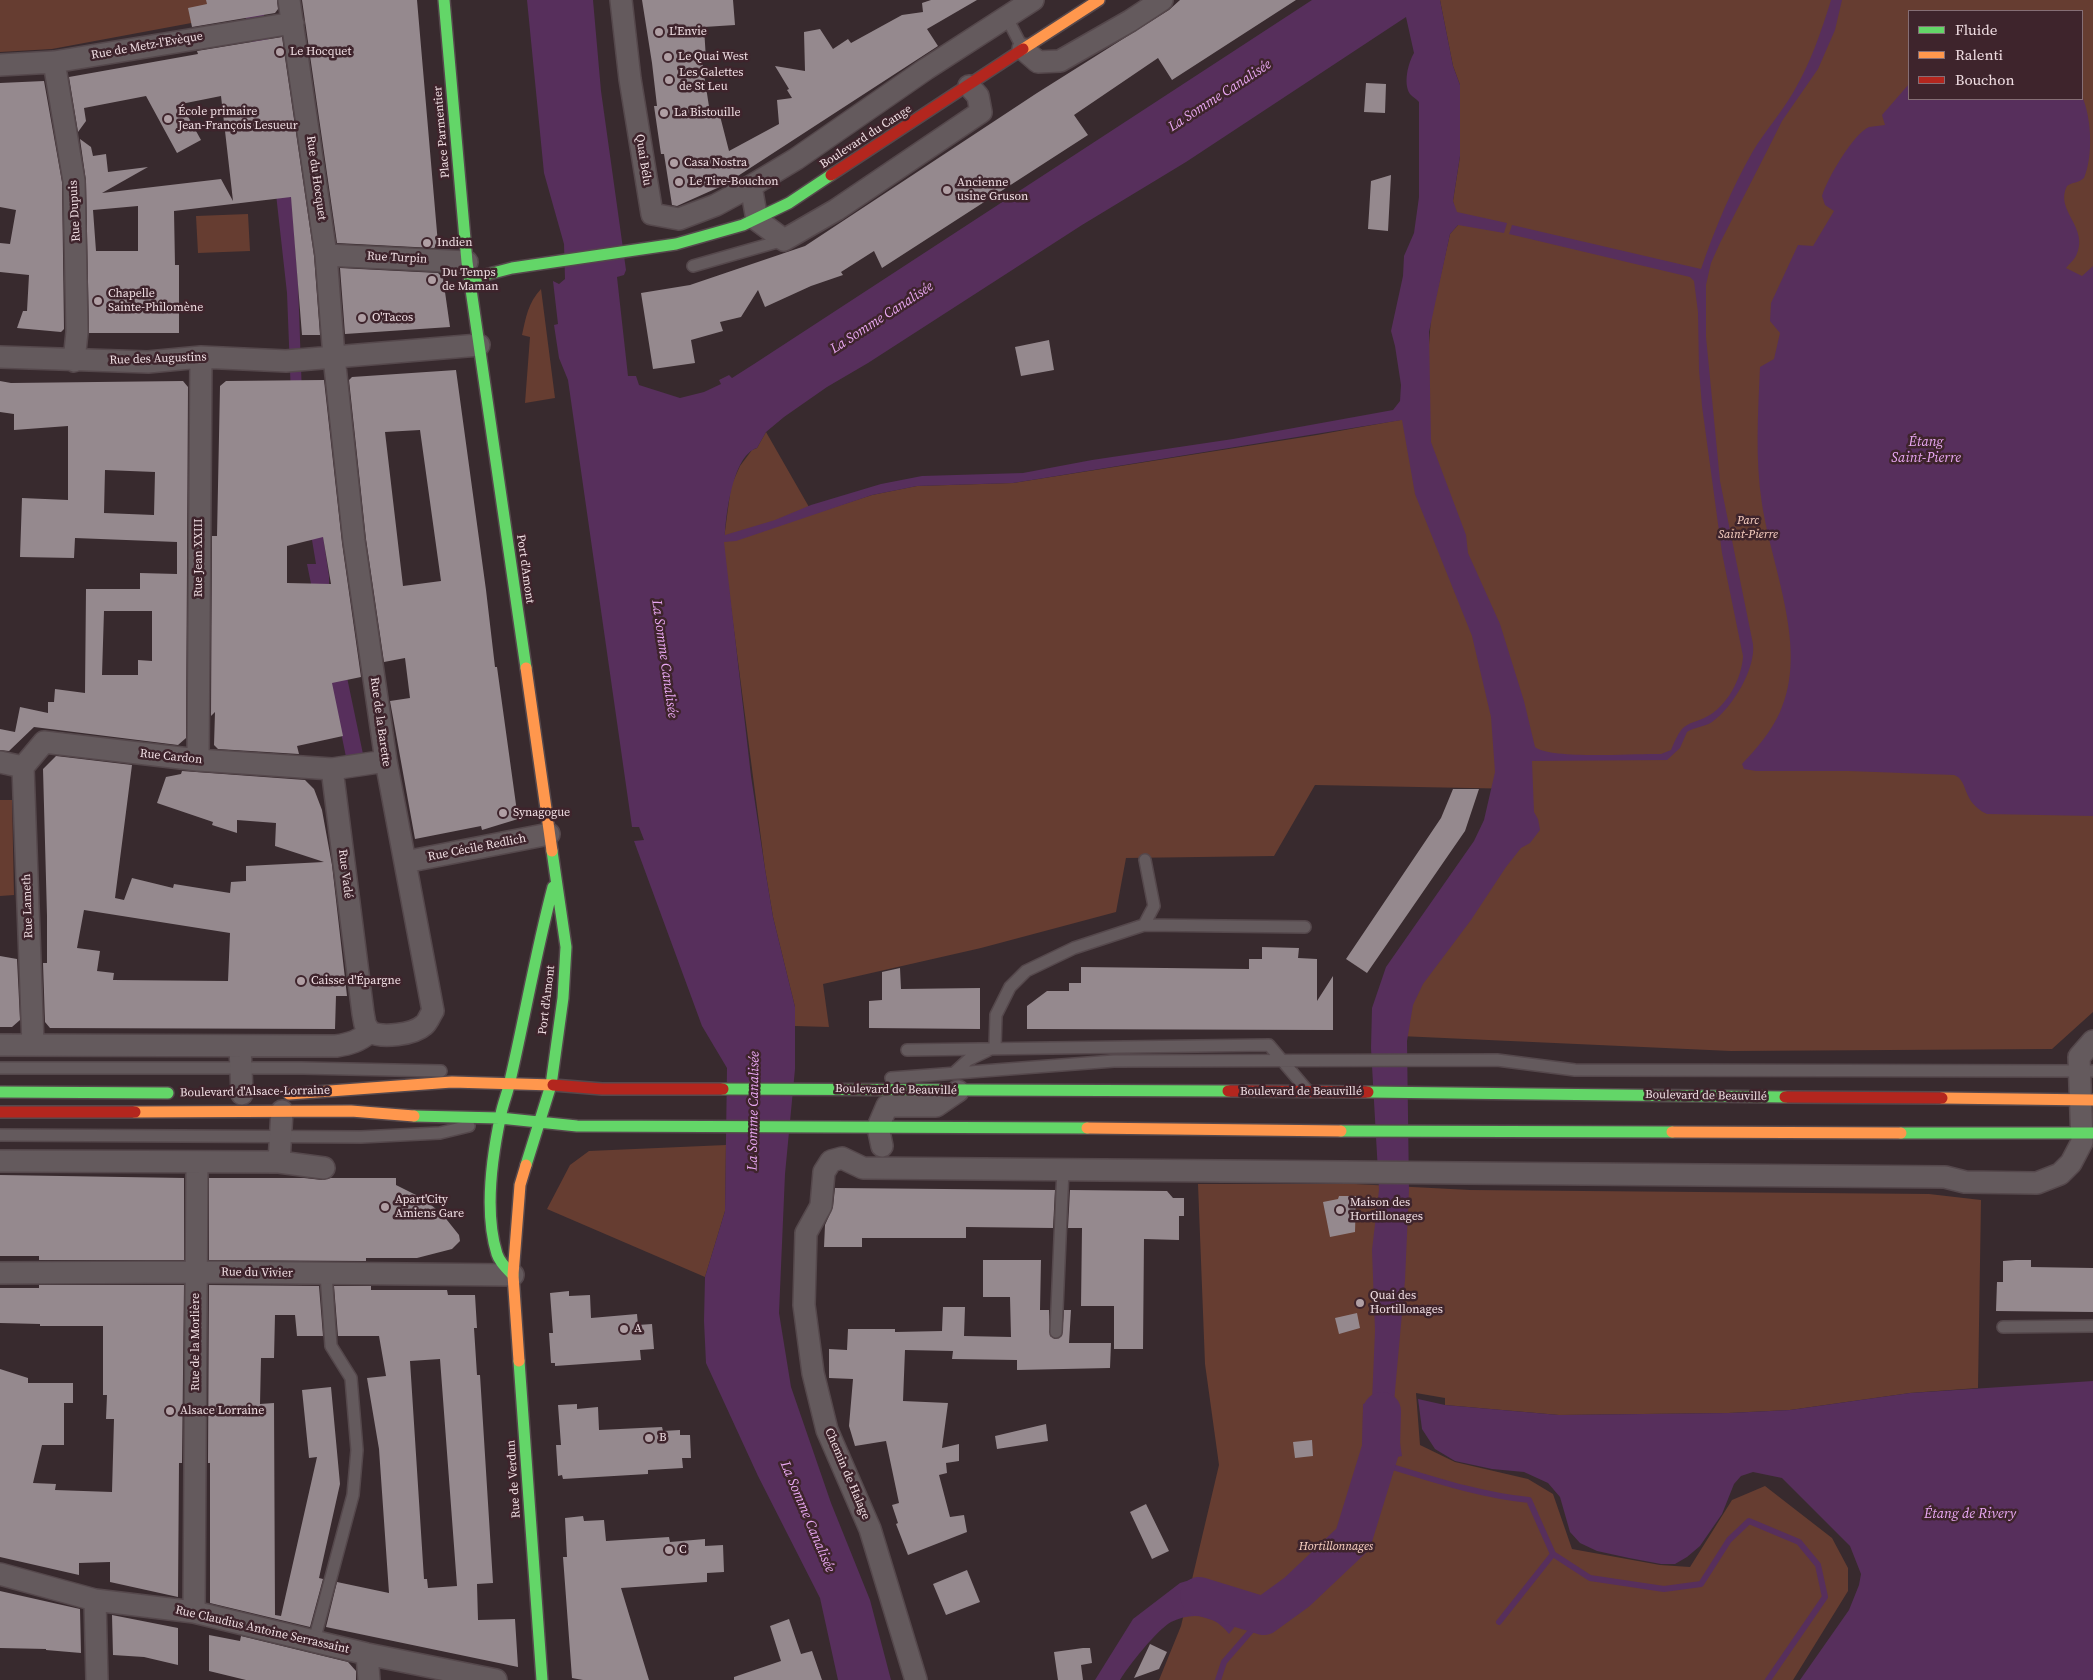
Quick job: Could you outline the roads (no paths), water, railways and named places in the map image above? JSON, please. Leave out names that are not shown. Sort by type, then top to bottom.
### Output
[{"type":"main road","name":"Place Parmentier","points":[[444,0],[468,270]]},
{"type":"main road","name":"Boulevard du Cange","points":[[468,270],[512,268],[676,244],[757,220],[790,203],[1100,0]]},
{"type":"main road","name":"Port d'Amont","points":[[468,270],[566,955],[563,998],[551,1084],[539,1122]]},
{"type":"main road","name":"Port d'Amont","points":[[500,1118],[522,1016],[555,880]]},
{"type":"main road","name":"Boulevard de Beauvillé","points":[[509,1083],[602,1088],[864,1089],[956,1082],[1309,1092],[2087,1100]]},
{"type":"main road","name":"Boulevard d'Alsace-Lorraine","points":[[0,1112],[279,1103],[362,1090],[444,1083],[509,1083]]},
{"type":"main road","name":"Boulevard d'Alsace-Lorraine","points":[[0,1092],[184,1093]]},
{"type":"main road","name":"Boulevard d'Alsace-Lorraine","points":[[279,1103],[388,1115],[500,1118]]},
{"type":"main road","points":[[513,1275],[497,1256],[494,1239],[492,1172],[500,1118],[578,1126],[712,1126],[866,1132],[2012,1131],[2087,1133]]},
{"type":"main road","name":"Rue de Verdun","points":[[539,1122],[520,1185],[513,1275],[542,1680]]},
{"type":"street","name":"Rue du Hocquet","points":[[289,0],[326,255],[334,357]]},
{"type":"street","name":"Quai Bélu","points":[[621,0],[630,79],[652,214],[678,219],[716,205],[751,186]]},
{"type":"street","points":[[968,86],[978,96],[980,112],[836,210],[784,240],[757,220],[751,186],[796,159],[926,69],[1033,0]]},
{"type":"street","points":[[1023,49],[1038,62],[1060,61],[1130,22],[1162,0]]},
{"type":"street","name":"Rue de Metz-l'Evèque","points":[[0,65],[54,62],[293,23]]},
{"type":"street","name":"Rue Dupuis","points":[[54,62],[74,181],[77,332],[74,361]]},
{"type":"street","name":"Rue Turpin","points":[[326,255],[468,270]]},
{"type":"street","name":"Rue des Augustins","points":[[0,357],[148,362],[201,356],[295,361],[479,345]]},
{"type":"street","name":"Rue Jean XXIII","points":[[198,760],[201,356]]},
{"type":"street","name":"Rue de la Barette","points":[[334,357],[354,541],[386,761],[433,1011],[426,1024],[420,1028],[402,1033],[378,1036],[370,1032]]},
{"type":"street","name":"Rue Cardon","points":[[23,767],[44,742],[198,760],[332,769]]},
{"type":"street","points":[[332,769],[386,761]]},
{"type":"street","points":[[0,762],[23,767]]},
{"type":"street","name":"Rue Lameth","points":[[23,767],[33,1045]]},
{"type":"street","name":"Rue Vadé","points":[[332,769],[363,1013],[365,1024],[370,1032]]},
{"type":"street","name":"Rue Cécile Redlich","points":[[405,862],[549,834]]},
{"type":"street","points":[[0,1045],[336,1046],[360,1040],[370,1032]]},
{"type":"street","points":[[956,1082],[936,1106],[887,1106],[866,1132],[894,1167],[1945,1178],[1966,1182],[2038,1183],[2060,1174],[2071,1163],[2087,1133],[2086,1071],[2080,1057],[2093,1041]]},
{"type":"street","points":[[240,1047],[242,1094]]},
{"type":"street","points":[[279,1103],[282,1136],[279,1162]]},
{"type":"street","name":"Chemin de Halage","points":[[894,1167],[864,1168],[842,1158],[830,1161],[824,1172],[821,1206],[806,1233],[804,1306],[813,1373],[827,1430],[870,1529],[916,1680]]},
{"type":"street","points":[[0,1161],[279,1162],[324,1168]]},
{"type":"street","name":"Rue de la Morlière","points":[[194,1612],[197,1162]]},
{"type":"street","name":"Rue du Vivier","points":[[0,1273],[196,1272],[513,1275]]},
{"type":"street","name":"Rue Claudius Antoine Serrassaint","points":[[0,1574],[94,1600],[194,1612],[456,1675],[496,1680]]},
{"type":"street","points":[[94,1600],[97,1680]]},
{"type":"street","points":[[367,1654],[369,1680]]},
{"type":"lane","points":[[1007,18],[1023,49]]},
{"type":"lane","points":[[693,266],[784,240]]},
{"type":"lane","points":[[1144,925],[1154,906],[1145,860]]},
{"type":"lane","points":[[995,1047],[996,1015],[1010,987],[1026,971],[1074,948],[1144,925],[1305,927]]},
{"type":"lane","points":[[907,1050],[995,1047],[1269,1045],[1309,1092]]},
{"type":"lane","points":[[956,1082],[968,1060],[995,1047]]},
{"type":"lane","points":[[864,1089],[882,1078],[956,1082],[1114,1061],[1496,1060],[1575,1070],[2086,1071]]},
{"type":"lane","points":[[0,1068],[241,1068],[452,1071],[509,1083]]},
{"type":"lane","points":[[0,1134],[361,1137],[440,1133],[500,1118]]},
{"type":"lane","points":[[1056,1332],[1063,1169]]},
{"type":"lane","points":[[314,1642],[353,1496],[357,1450],[351,1378],[331,1346],[326,1274]]},
{"type":"lane","points":[[2002,1327],[2093,1326]]},
{"type":"water","name":"La Somme Canalisée","points":[[527,0],[593,0],[601,91],[626,270],[624,275],[617,277],[628,376],[636,376],[639,385],[680,398],[704,392],[721,384],[719,380],[729,375],[732,378],[1312,0],[1440,0],[1453,66],[1460,85],[1460,156],[1453,201],[1457,212],[1507,223],[1504,233],[1458,225],[1450,234],[1429,332],[1431,442],[1466,535],[1468,553],[1500,624],[1524,701],[1535,747],[1544,751],[1576,755],[1661,754],[1671,750],[1684,727],[1714,712],[1727,699],[1740,673],[1743,656],[1722,553],[1702,406],[1698,312],[1694,281],[1690,277],[1509,234],[1512,225],[1701,269],[1724,208],[1745,165],[1789,99],[1806,69],[1831,0],[1842,0],[1835,30],[1818,69],[1782,121],[1720,243],[1711,263],[1706,285],[1706,337],[1720,481],[1753,644],[1751,665],[1747,676],[1735,698],[1720,716],[1709,724],[1687,732],[1680,748],[1667,760],[1532,761],[1534,812],[1538,819],[1540,830],[1530,843],[1521,848],[1506,867],[1471,920],[1423,984],[1413,1005],[1407,1041],[1409,1190],[1405,1280],[1394,1402],[1402,1456],[1376,1462],[1362,1469],[1363,1404],[1372,1401],[1375,1331],[1372,1250],[1379,1190],[1371,1048],[1372,1008],[1386,967],[1474,841],[1484,820],[1495,772],[1491,717],[1472,636],[1415,494],[1402,420],[1013,483],[917,486],[872,495],[736,541],[724,542],[751,776],[765,869],[773,917],[795,1007],[795,1069],[785,1174],[779,1313],[791,1387],[831,1503],[870,1600],[891,1680],[838,1680],[820,1598],[758,1476],[706,1363],[704,1321],[705,1277],[725,1211],[727,1068],[702,1026],[634,841],[644,840],[639,827],[632,827],[568,380],[559,358],[554,325],[558,324],[553,281],[559,284],[565,279],[564,244],[544,173]],"holes":[[[1406,17],[1414,53],[1408,68],[1407,85],[1410,94],[1419,102],[1419,197],[1414,233],[1404,256],[1403,276],[1391,331],[1401,385],[1400,401],[1393,410],[1233,439],[1092,460],[1023,473],[922,476],[881,484],[811,505],[775,520],[725,535],[732,486],[742,462],[749,453],[757,448],[766,432],[784,417],[827,387],[868,363],[1082,225],[1186,162]]]},
{"type":"water","points":[[263,8],[292,202],[298,283],[302,395],[329,576],[329,591],[363,754],[346,757],[307,564],[316,564],[312,540],[304,541],[291,396],[287,293],[274,176],[253,44],[244,12]]},
{"type":"water","name":"Étang Saint-Pierre","points":[[1908,85],[1908,100],[2083,99],[2085,105],[2090,138],[2087,169],[2084,178],[2067,186],[2064,195],[2065,203],[2079,236],[2076,256],[2066,268],[2082,276],[2093,266],[2093,816],[1987,814],[1973,804],[1962,782],[1954,775],[1849,771],[1756,771],[1744,769],[1742,764],[1763,740],[1780,712],[1788,688],[1791,662],[1786,609],[1767,529],[1758,470],[1760,367],[1774,359],[1780,333],[1770,321],[1771,303],[1798,245],[1813,246],[1834,211],[1825,205],[1822,196],[1841,158],[1848,147],[1863,131],[1869,127],[1885,125],[1882,115]]},
{"type":"water","name":"Étang de Rivery","points":[[2093,1381],[2093,1680],[1800,1680],[1849,1610],[1859,1585],[1861,1574],[1850,1546],[1782,1478],[1753,1472],[1741,1476],[1734,1484],[1722,1514],[1700,1546],[1675,1564],[1661,1564],[1629,1558],[1597,1551],[1580,1543],[1570,1532],[1560,1497],[1548,1483],[1524,1472],[1492,1469],[1455,1461],[1435,1449],[1422,1429],[1418,1399],[1445,1405],[1559,1415],[1729,1413],[1790,1410],[1910,1393]]},
{"type":"water","points":[[1193,1579],[1243,1597],[1259,1597],[1229,1634],[1210,1619],[1195,1616],[1179,1619],[1171,1622],[1158,1632],[1136,1657],[1120,1680],[1095,1680],[1133,1619],[1180,1583]]},
{"type":"waterway","points":[[1199,1596],[1264,1616],[1297,1592],[1353,1539],[1381,1448],[1382,1411]]},
{"type":"waterway","points":[[1376,1462],[1471,1490],[1529,1500],[1553,1554],[1590,1578],[1664,1589],[1701,1584],[1729,1540],[1749,1521],[1799,1542],[1818,1565],[1825,1597],[1768,1680]]},
{"type":"waterway","points":[[1499,1622],[1553,1554]]},
{"type":"waterway","points":[[1218,1680],[1224,1662],[1264,1616]]},
{"type":"place","name":"L'Envie","points":[[659,32]]},
{"type":"place","name":"Le Hocquet","points":[[280,52]]},
{"type":"place","name":"Le Quai West","points":[[668,57]]},
{"type":"place","name":"Les Galettes de St Leu","points":[[669,80]]},
{"type":"place","name":"La Bistouille","points":[[664,113]]},
{"type":"place","name":"École primaire Jean-François Lesueur","points":[[168,119]]},
{"type":"place","name":"Casa Nostra","points":[[674,163]]},
{"type":"place","name":"Le Tire-Bouchon","points":[[679,182]]},
{"type":"place","name":"Ancienne usine Gruson","points":[[947,190]]},
{"type":"place","name":"Indien","points":[[427,243]]},
{"type":"place","name":"Du Temps de Maman","points":[[432,280]]},
{"type":"place","name":"Chapelle Sainte-Philomène","points":[[98,301]]},
{"type":"place","name":"O'Tacos","points":[[362,318]]},
{"type":"place","name":"Synagogue","points":[[503,813]]},
{"type":"place","name":"Caisse d'Épargne","points":[[301,981]]},
{"type":"place","name":"Apart'City Amiens Gare","points":[[385,1207]]},
{"type":"place","name":"Maison des Hortillonages","points":[[1340,1210]]},
{"type":"place","name":"Quai des Hortillonages","points":[[1360,1303]]},
{"type":"place","name":"A","points":[[624,1329]]},
{"type":"place","name":"Alsace Lorraine","points":[[170,1411]]},
{"type":"place","name":"B","points":[[649,1438]]},
{"type":"place","name":"C","points":[[669,1550]]},
{"type":"park label","name":"Parc Saint-Pierre","points":[[1748,528]]},
{"type":"park label","name":"Hortillonnages","points":[[1336,1547]]}]
